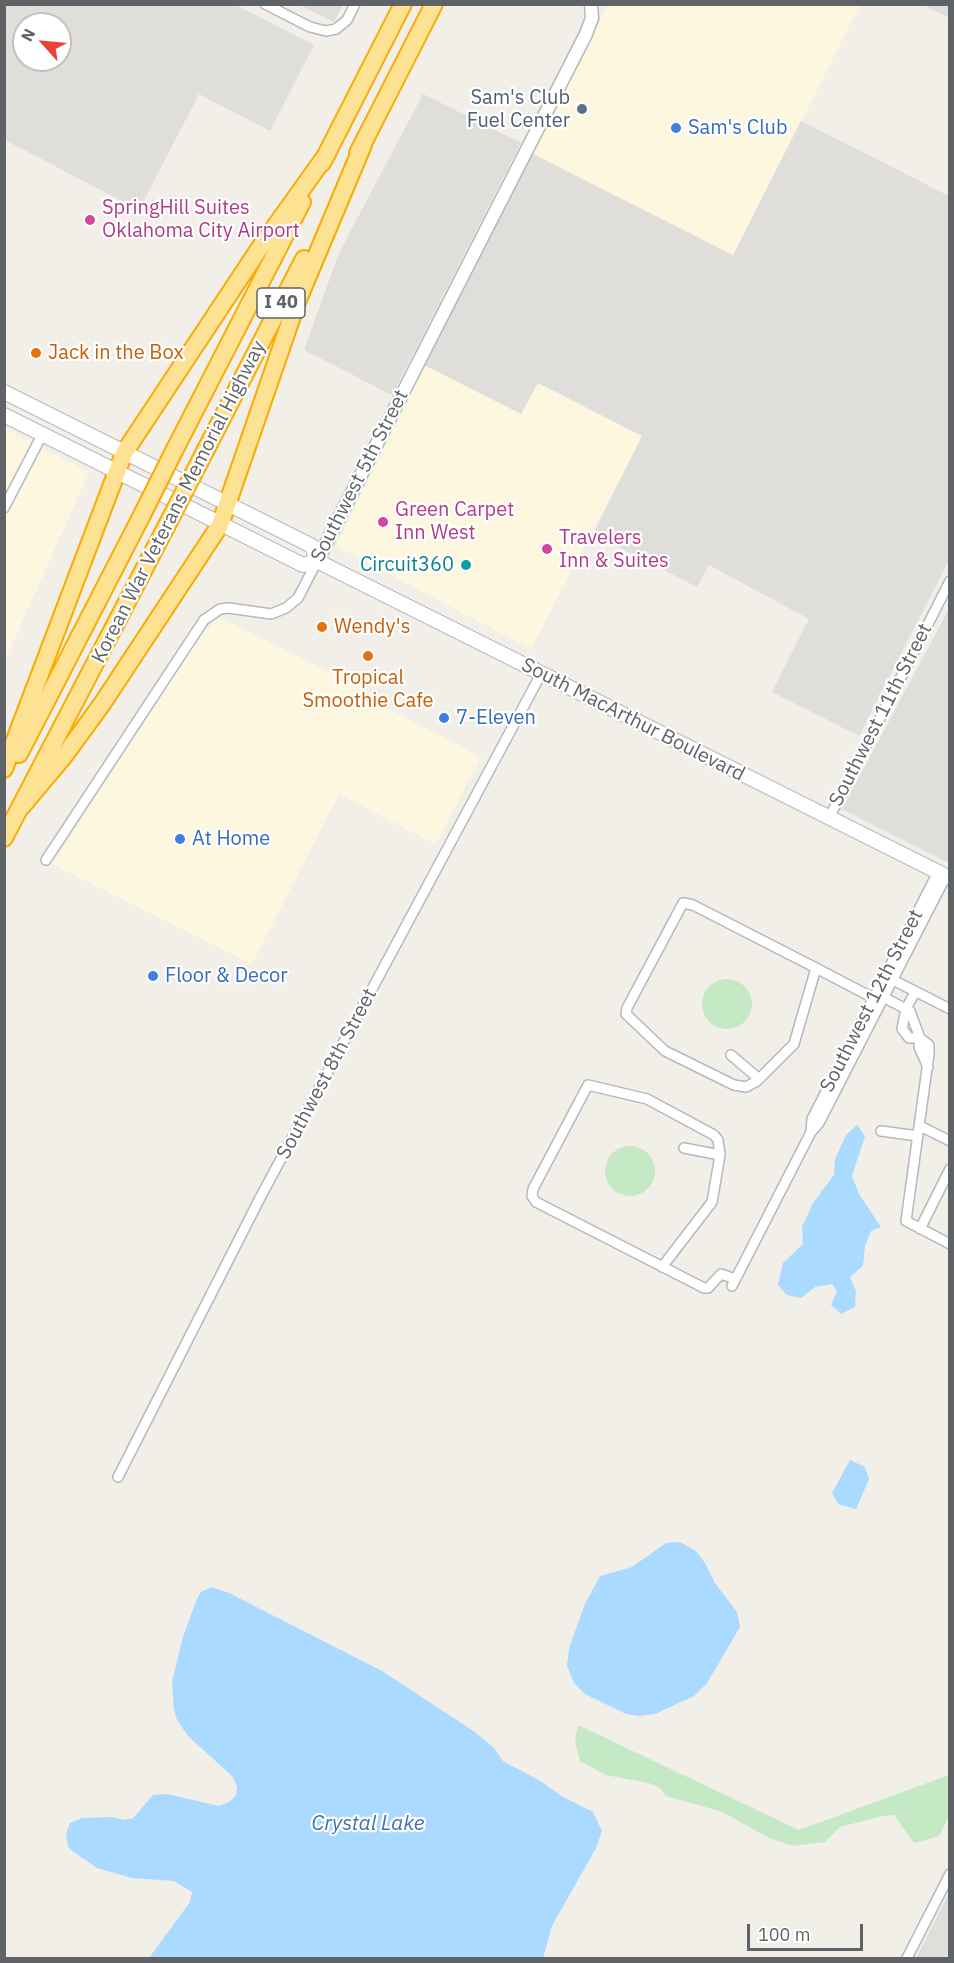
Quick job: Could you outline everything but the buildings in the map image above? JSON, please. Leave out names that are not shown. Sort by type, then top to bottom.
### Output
[{"type":"highway","name":"Korean War Veterans Memorial Highway","points":[[4,780],[403,4]]},
{"type":"highway","name":"Korean War Veterans Memorial Highway","points":[[4,838],[200,462],[434,4]]},
{"type":"highway","points":[[22,806],[102,704],[220,525],[305,282],[363,145]]},
{"type":"highway","points":[[4,769],[124,453],[259,249],[327,154]]},
{"type":"main road","name":"South MacArthur Boulevard","points":[[4,392],[312,546],[317,561]]},
{"type":"main road","name":"South MacArthur Boulevard","points":[[4,416],[303,565],[317,561],[944,875]]},
{"type":"street","points":[[265,4],[310,27],[326,31],[336,29],[348,20],[355,4]]},
{"type":"street","name":"Southwest 5th Street","points":[[46,860],[204,620],[215,612],[229,608],[271,614],[286,608],[298,598],[586,34],[592,18],[591,4]]},
{"type":"street","points":[[4,508],[42,435]]},
{"type":"street","name":"Southwest 11th Street","points":[[829,818],[950,580]]},
{"type":"street","name":"Southwest 8th Street","points":[[118,1477],[260,1198],[541,674]]},
{"type":"street","name":"Southwest 12th Street","points":[[879,998],[892,980],[944,875]]},
{"type":"street","name":"Southwest 12th Street","points":[[662,1267],[704,1288],[708,1288],[721,1274],[734,1282],[811,1132],[812,1119],[944,875]]},
{"type":"street","points":[[816,968],[794,1044],[759,1079],[746,1087],[734,1085],[665,1051],[629,1019],[627,1008],[683,903],[693,905],[816,968],[910,1011],[920,1038],[918,1047],[928,1067],[906,1221],[950,1244]]},
{"type":"street","points":[[892,980],[950,1010]]},
{"type":"street","points":[[906,1009],[915,992]]},
{"type":"street","points":[[731,1055],[759,1079]]},
{"type":"street","points":[[588,1085],[647,1100],[714,1135],[718,1140],[720,1155],[711,1202],[662,1267],[536,1203],[532,1196],[533,1189],[588,1085]]},
{"type":"street","points":[[920,1125],[950,1141]]},
{"type":"street","points":[[881,1131],[918,1136]]},
{"type":"street","points":[[684,1148],[720,1155]]},
{"type":"street","points":[[920,1228],[950,1168]]},
{"type":"street","points":[[907,1959],[950,1874]]},
{"type":"shaded area","points":[[4,5],[236,5],[314,45],[270,131],[199,94],[139,210],[5,140]]},
{"type":"shaded area","points":[[300,5],[343,5],[334,22]]},
{"type":"shaded area","points":[[608,5],[860,5],[733,256],[531,153]]},
{"type":"shaded area","points":[[923,5],[949,5],[949,18]]},
{"type":"shaded area","points":[[423,94],[521,143],[392,395],[304,350],[339,253]]},
{"type":"shaded area","points":[[801,121],[949,196],[949,560],[859,736],[772,692],[809,619],[709,565],[697,587],[593,534],[642,436],[538,383],[521,414],[424,365],[531,153],[733,255]]},
{"type":"shaded area","points":[[424,365],[521,414],[537,382],[642,436],[531,649],[336,546]]},
{"type":"shaded area","points":[[5,429],[89,472],[5,660]]},
{"type":"shaded area","points":[[949,609],[949,863],[842,809]]},
{"type":"shaded area","points":[[218,617],[387,701],[385,707],[481,757],[436,844],[339,794],[252,964],[53,864],[197,640]]},
{"type":"shaded area","points":[[949,1893],[949,1958],[916,1958]]},
{"type":"green space","points":[[727,979],[745,986],[752,1004],[745,1022],[727,1029],[709,1022],[702,1004],[709,986]]},
{"type":"green space","points":[[630,1146],[648,1153],[655,1171],[648,1189],[630,1196],[612,1189],[605,1171],[612,1153]]},
{"type":"green space","points":[[578,1725],[799,1830],[949,1775],[949,1816],[939,1836],[914,1843],[894,1815],[840,1827],[825,1842],[792,1846],[765,1836],[723,1812],[666,1796],[661,1789],[649,1783],[606,1775],[580,1761],[575,1741]]},
{"type":"water","points":[[857,1125],[865,1136],[852,1176],[859,1194],[881,1227],[871,1231],[865,1246],[863,1266],[850,1277],[856,1291],[855,1307],[841,1314],[831,1305],[837,1291],[832,1284],[815,1287],[801,1298],[787,1295],[778,1285],[783,1263],[803,1244],[802,1227],[813,1203],[834,1175],[835,1159],[846,1135]]},
{"type":"water","points":[[850,1460],[865,1467],[869,1479],[856,1509],[838,1504],[832,1493]]},
{"type":"water","points":[[680,1542],[696,1551],[705,1563],[715,1583],[737,1612],[740,1627],[707,1683],[694,1696],[655,1714],[639,1716],[626,1714],[585,1694],[574,1683],[567,1666],[569,1648],[585,1604],[600,1576],[632,1567],[666,1543]]},
{"type":"water","name":"Crystal Lake","points":[[211,1587],[229,1593],[382,1671],[475,1732],[494,1748],[503,1761],[593,1812],[602,1831],[596,1848],[552,1926],[543,1958],[149,1958],[190,1902],[192,1892],[174,1881],[132,1878],[97,1868],[72,1851],[68,1846],[66,1834],[70,1823],[82,1818],[111,1817],[125,1820],[133,1818],[153,1795],[167,1794],[219,1806],[229,1802],[236,1795],[237,1787],[233,1777],[188,1736],[177,1720],[174,1709],[172,1682],[183,1637],[201,1592]]},
{"type":"place","name":"Sam's Club Fuel Center","points":[[582,109]]},
{"type":"place","name":"Sam's Club","points":[[676,128]]},
{"type":"place","name":"SpringHill Suites Oklahoma City Airport","points":[[90,220]]},
{"type":"place","name":"Jack in the Box","points":[[36,353]]},
{"type":"place","name":"Green Carpet Inn West","points":[[383,522]]},
{"type":"place","name":"Travelers Inn & Suites","points":[[547,549]]},
{"type":"place","name":"Circuit360","points":[[466,565]]},
{"type":"place","name":"Wendy's","points":[[322,627]]},
{"type":"place","name":"Tropical Smoothie Cafe","points":[[368,656]]},
{"type":"place","name":"7-Eleven","points":[[444,718]]},
{"type":"place","name":"At Home","points":[[180,839]]},
{"type":"place","name":"Floor & Decor","points":[[153,976]]}]
